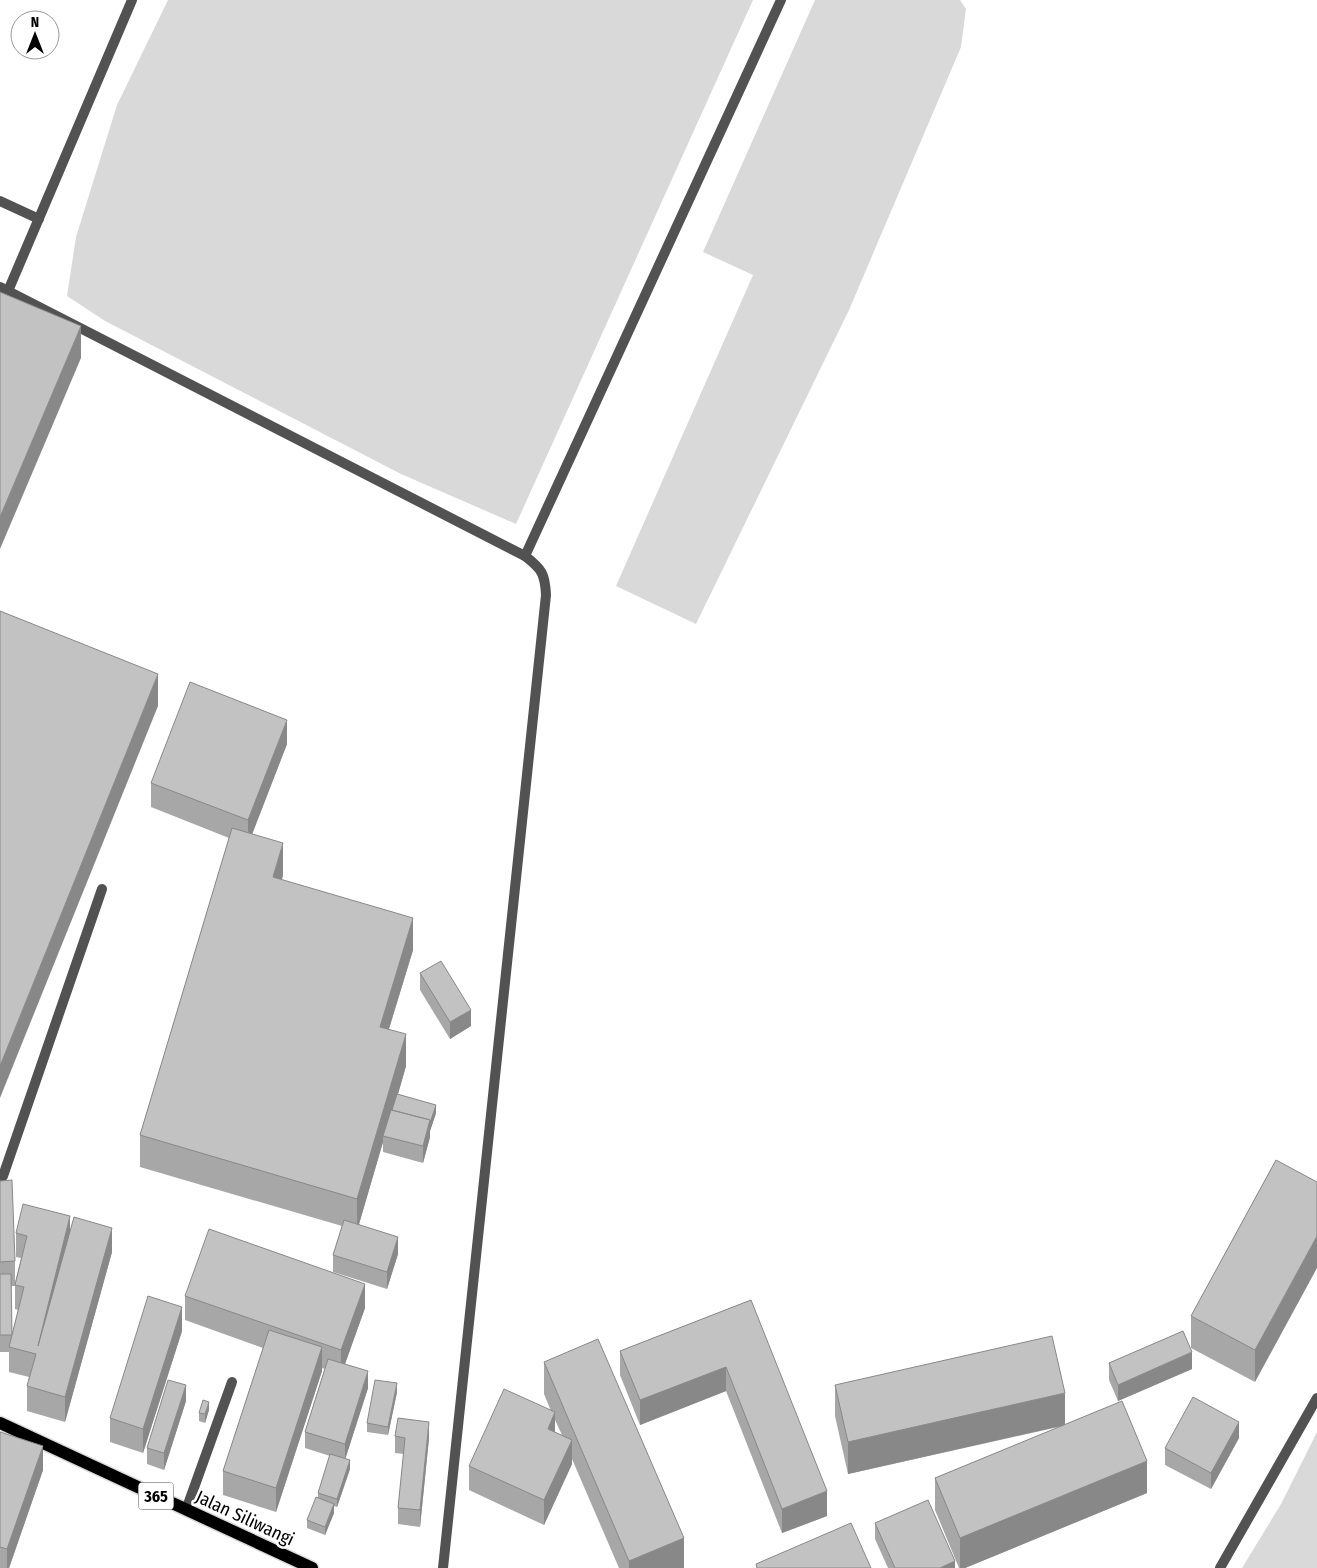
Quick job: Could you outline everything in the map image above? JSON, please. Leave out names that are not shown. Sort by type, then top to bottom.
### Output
[{"type":"main road","name":"Jalan Siliwangi","points":[[0,1423],[186,1510],[295,1564],[312,1568]]},
{"type":"street","points":[[132,0],[39,219],[4,289],[525,556],[538,566],[546,578],[546,595],[443,1568]]},
{"type":"street","points":[[525,556],[781,0]]},
{"type":"street","points":[[0,201],[39,219]]},
{"type":"street","points":[[0,1178],[3,1176],[102,889]]},
{"type":"street","points":[[186,1510],[232,1382]]},
{"type":"street","points":[[1220,1568],[1317,1398]]},
{"type":"shaded area","points":[[168,0],[753,0],[516,524],[401,474],[105,321],[67,296],[76,237],[117,105]]},
{"type":"shaded area","points":[[815,0],[960,0],[966,9],[961,47],[849,310],[696,624],[616,586],[753,275],[703,252]]},
{"type":"shaded area","points":[[1317,1432],[1317,1568],[1242,1568],[1281,1504]]},
{"type":"building","points":[[0,292],[81,326],[0,517]]},
{"type":"building","points":[[0,611],[158,674],[0,1066]]},
{"type":"building","points":[[190,682],[287,720],[248,820],[151,783]]},
{"type":"building","points":[[232,828],[283,843],[273,877],[413,918],[380,1027],[406,1034],[357,1199],[140,1135]]},
{"type":"building","points":[[441,961],[471,1010],[450,1022],[420,973]]},
{"type":"building","points":[[397,1094],[436,1105],[430,1123],[430,1120],[392,1110]]},
{"type":"building","points":[[391,1110],[430,1120],[423,1146],[383,1136]]},
{"type":"building","points":[[1276,1160],[1317,1182],[1317,1236],[1255,1350],[1191,1316]]},
{"type":"building","points":[[12,1180],[15,1261],[0,1262],[0,1181]]},
{"type":"building","points":[[23,1204],[70,1216],[38,1346],[74,1217],[112,1228],[65,1397],[27,1386],[36,1354],[9,1347],[24,1287],[15,1285],[27,1236],[16,1233]]},
{"type":"building","points":[[344,1220],[398,1237],[387,1272],[333,1255]]},
{"type":"building","points":[[209,1229],[365,1284],[341,1350],[185,1296]]},
{"type":"building","points":[[0,1274],[11,1274],[12,1335],[0,1335]]},
{"type":"building","points":[[148,1296],[182,1307],[143,1429],[110,1418]]},
{"type":"building","points":[[751,1300],[827,1491],[782,1509],[726,1367],[640,1400],[620,1351]]},
{"type":"building","points":[[269,1330],[322,1347],[276,1488],[223,1471]]},
{"type":"building","points":[[1183,1331],[1192,1352],[1118,1385],[1109,1363]]},
{"type":"building","points":[[1052,1336],[1065,1393],[848,1442],[835,1385]]},
{"type":"building","points":[[598,1339],[684,1538],[629,1561],[544,1362]]},
{"type":"building","points":[[328,1359],[368,1371],[345,1444],[305,1432]]},
{"type":"building","points":[[168,1380],[186,1385],[164,1453],[147,1448]]},
{"type":"building","points":[[375,1380],[397,1383],[388,1427],[367,1423]]},
{"type":"building","points":[[504,1389],[555,1412],[548,1429],[572,1440],[544,1500],[469,1466]]},
{"type":"building","points":[[1193,1397],[1239,1422],[1211,1473],[1165,1448]]},
{"type":"building","points":[[203,1400],[209,1402],[205,1414],[199,1413]]},
{"type":"building","points":[[1122,1401],[1147,1461],[960,1538],[935,1478]]},
{"type":"building","points":[[398,1418],[429,1422],[420,1510],[398,1508],[405,1438],[395,1436]]},
{"type":"building","points":[[0,1432],[43,1446],[7,1549],[0,1547]]},
{"type":"building","points":[[330,1454],[350,1460],[337,1499],[318,1493]]},
{"type":"building","points":[[316,1497],[334,1504],[325,1527],[307,1520]]},
{"type":"building","points":[[928,1500],[955,1561],[940,1568],[895,1568],[875,1523]]},
{"type":"building","points":[[851,1523],[871,1568],[757,1568],[756,1564]]}]
